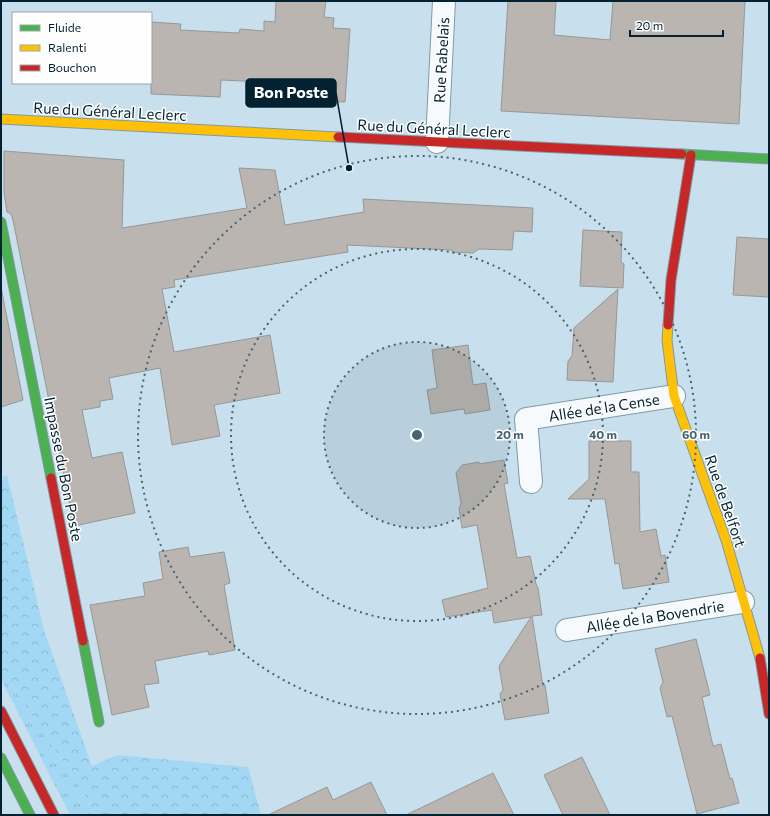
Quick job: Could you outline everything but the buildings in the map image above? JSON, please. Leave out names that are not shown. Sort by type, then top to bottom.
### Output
[{"type":"main road","name":"Rue du Général Leclerc","points":[[1,119],[769,159]]},
{"type":"main road","name":"Rue de Belfort","points":[[691,155],[671,280],[668,313],[667,340],[674,396],[726,540],[761,660],[769,714]]},
{"type":"main road","name":"Impasse du Bon Poste","points":[[1,222],[99,722]]},
{"type":"main road","points":[[1,711],[54,815]]},
{"type":"main road","points":[[1,758],[30,815]]},
{"type":"street","name":"Rue Rabelais","points":[[436,142],[444,1]]},
{"type":"street","name":"Allée de la Cense","points":[[531,482],[526,419],[674,396]]},
{"type":"street","name":"Allée de la Bovendrie","points":[[568,630],[743,602]]},
{"type":"green space","points":[[7,475],[44,630],[92,766],[117,755],[248,767],[261,815],[95,815],[90,803],[1,668],[1,478]]},
{"type":"green space","points":[[1,668],[90,803],[95,815],[70,815],[1,679]]},
{"type":"traffic: fast","points":[[682,154],[769,159]]},
{"type":"traffic: fast","points":[[1,222],[51,478]]},
{"type":"traffic: fast","points":[[83,641],[99,722]]},
{"type":"traffic: fast","points":[[1,758],[30,815]]},
{"type":"traffic: slow","points":[[1,119],[338,137]]},
{"type":"traffic: slow","points":[[668,325],[667,340],[674,396],[726,540],[760,658]]},
{"type":"traffic: jam","points":[[338,137],[682,154]]},
{"type":"traffic: jam","points":[[668,325],[671,280],[691,155]]},
{"type":"traffic: jam","points":[[51,478],[83,641]]},
{"type":"traffic: jam","points":[[760,658],[769,714]]},
{"type":"traffic: jam","points":[[1,711],[54,815]]},
{"type":"place","name":"Bon Poste","points":[[349,168]]}]
